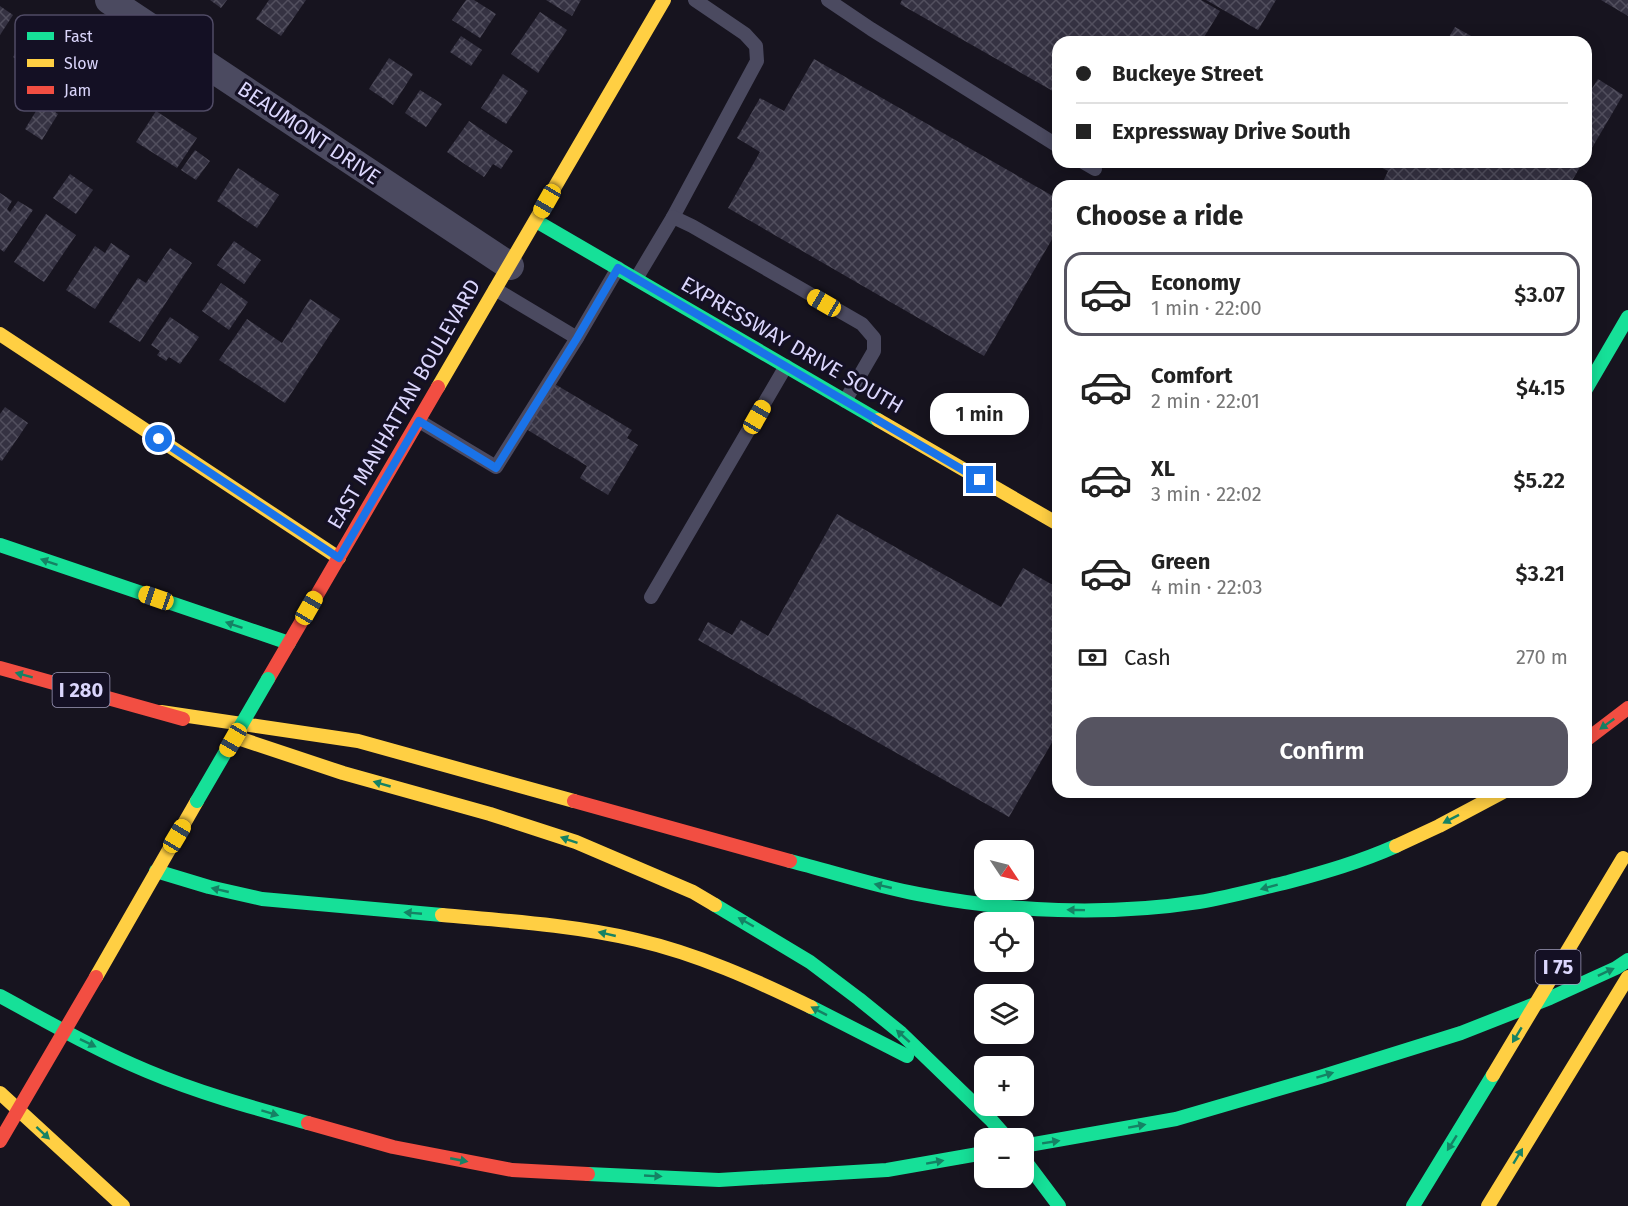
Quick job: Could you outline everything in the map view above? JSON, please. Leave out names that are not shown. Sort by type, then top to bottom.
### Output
[{"type":"main road","name":"EAST MANHATTAN BOULEVARD","points":[[0,1141],[664,0]]},
{"type":"main road","name":"EXPRESSWAY DRIVE SOUTH","points":[[536,221],[1052,522]]},
{"type":"main road","points":[[1592,379],[1628,317]]},
{"type":"main road","points":[[0,334],[339,558]]},
{"type":"main road","points":[[0,545],[289,643]]},
{"type":"main road","name":"I 280","points":[[0,668],[161,712]]},
{"type":"main road","points":[[1592,735],[1628,708]]},
{"type":"main road","points":[[161,712],[358,741],[856,879],[926,896],[987,905],[1044,909],[1099,910],[1173,905],[1246,893],[1372,857],[1491,798]]},
{"type":"main road","points":[[161,712],[343,773],[490,814],[576,842],[693,892],[810,962],[901,1033],[998,1128]]},
{"type":"main road","name":"I 75","points":[[1413,1206],[1625,854]]},
{"type":"main road","points":[[156,871],[224,892],[262,899],[559,926],[664,947],[707,961],[810,1006],[946,1076]]},
{"type":"main road","points":[[1034,1144],[1176,1119],[1461,1034],[1550,998],[1616,968],[1628,960]]},
{"type":"main road","points":[[1488,1206],[1628,976]]},
{"type":"main road","points":[[0,996],[82,1041],[147,1071],[220,1098],[393,1147],[512,1170],[718,1180],[887,1170],[974,1155]]},
{"type":"main road","points":[[0,1093],[123,1206]]},
{"type":"main road","points":[[1034,1173],[1059,1206]]},
{"type":"street","name":"BEAUMONT DRIVE","points":[[109,0],[130,15]]},
{"type":"street","name":"BEAUMONT DRIVE","points":[[213,73],[503,278]]},
{"type":"lane","points":[[636,279],[673,217],[757,61],[756,46],[745,34],[695,0]]},
{"type":"lane","points":[[828,0],[1052,142]]},
{"type":"lane","points":[[673,217],[702,231],[862,324],[874,338],[874,351],[845,401]]},
{"type":"lane","points":[[419,421],[496,468],[618,268]]},
{"type":"lane","points":[[503,278],[577,338]]},
{"type":"lane","points":[[651,597],[786,366]]},
{"type":"building","points":[[210,0],[227,0],[221,8]]},
{"type":"building","points":[[269,0],[306,0],[281,36],[256,19]]},
{"type":"building","points":[[466,0],[474,0],[496,14],[480,38],[452,20]]},
{"type":"building","points":[[546,0],[581,0],[572,16]]},
{"type":"building","points":[[902,0],[1201,0],[1220,11],[1205,36],[1052,36],[1052,91],[900,4]]},
{"type":"building","points":[[1206,0],[1276,0],[1258,30]]},
{"type":"building","points":[[1601,0],[1628,0],[1628,16]]},
{"type":"building","points":[[0,6],[13,15],[0,35]]},
{"type":"building","points":[[540,12],[567,30],[538,73],[511,54]]},
{"type":"building","points":[[1455,27],[1471,36],[1450,36]]},
{"type":"building","points":[[461,36],[482,50],[471,66],[450,52]]},
{"type":"building","points":[[389,58],[413,74],[393,105],[369,89]]},
{"type":"building","points":[[814,59],[1052,196],[1052,239],[984,356],[728,208],[760,152],[737,138],[760,98],[784,111]]},
{"type":"building","points":[[503,74],[528,91],[506,124],[481,108]]},
{"type":"building","points":[[1598,79],[1623,95],[1592,148],[1592,88]]},
{"type":"building","points":[[420,90],[442,104],[426,127],[405,113]]},
{"type":"building","points":[[36,111],[53,111],[58,114],[42,140],[25,129]]},
{"type":"building","points":[[156,111],[197,138],[177,168],[136,142]]},
{"type":"building","points":[[469,121],[513,151],[501,169],[493,164],[484,177],[447,152]]},
{"type":"building","points":[[195,150],[210,161],[196,180],[181,170]]},
{"type":"building","points":[[238,168],[279,195],[257,228],[217,201]]},
{"type":"building","points":[[1382,168],[1580,168],[1572,180],[1384,180],[1388,171]]},
{"type":"building","points":[[70,174],[93,190],[76,214],[53,198]]},
{"type":"building","points":[[0,193],[12,201],[7,209],[10,212],[18,201],[33,210],[4,252],[0,249]]},
{"type":"building","points":[[46,214],[76,235],[44,282],[14,262]]},
{"type":"building","points":[[234,241],[261,260],[244,284],[217,265]]},
{"type":"building","points":[[111,243],[130,256],[95,309],[66,290],[95,246],[105,253]]},
{"type":"building","points":[[170,248],[192,263],[140,342],[109,322],[138,278],[146,283]]},
{"type":"building","points":[[221,283],[248,302],[229,330],[202,311]]},
{"type":"building","points":[[310,299],[340,319],[285,403],[219,360],[247,319],[282,343]]},
{"type":"building","points":[[170,317],[199,337],[180,364],[169,357],[166,361],[157,355],[160,351],[151,345]]},
{"type":"building","points":[[553,383],[632,430],[627,438],[638,445],[608,495],[580,478],[587,466],[526,429]]},
{"type":"building","points":[[5,407],[28,423],[2,461],[0,460],[0,414]]},
{"type":"building","points":[[837,514],[1001,607],[1023,568],[1052,585],[1052,742],[1009,817],[698,640],[708,622],[732,635],[741,620],[768,636]]},
{"type":"traffic: fast","points":[[536,221],[878,420]]},
{"type":"traffic: fast","points":[[1592,379],[1628,317]]},
{"type":"traffic: fast","points":[[0,545],[289,643]]},
{"type":"traffic: fast","points":[[197,801],[268,679]]},
{"type":"traffic: fast","points":[[790,861],[886,887],[952,900],[1023,908],[1094,910],[1164,906],[1221,898],[1329,870],[1396,846]]},
{"type":"traffic: fast","points":[[156,871],[209,887],[262,899],[442,915]]},
{"type":"traffic: fast","points":[[715,905],[810,962],[859,999],[901,1033],[998,1128]]},
{"type":"traffic: fast","points":[[1034,1144],[1176,1119],[1320,1077],[1461,1033],[1550,998],[1616,968],[1628,960]]},
{"type":"traffic: fast","points":[[0,996],[91,1045],[147,1071],[247,1106],[308,1123]]},
{"type":"traffic: fast","points":[[811,1007],[907,1056]]},
{"type":"traffic: fast","points":[[1413,1206],[1493,1075]]},
{"type":"traffic: fast","points":[[588,1174],[719,1180],[887,1170],[974,1155]]},
{"type":"traffic: fast","points":[[1034,1173],[1059,1206]]},
{"type":"traffic: slow","points":[[438,387],[664,0]]},
{"type":"traffic: slow","points":[[0,334],[339,558]]},
{"type":"traffic: slow","points":[[878,420],[1052,521]]},
{"type":"traffic: slow","points":[[161,712],[358,741],[574,801]]},
{"type":"traffic: slow","points":[[241,739],[343,773],[490,814],[576,842],[693,892],[715,905]]},
{"type":"traffic: slow","points":[[1396,846],[1492,798]]},
{"type":"traffic: slow","points":[[96,977],[197,801]]},
{"type":"traffic: slow","points":[[1493,1075],[1623,858]]},
{"type":"traffic: slow","points":[[442,915],[565,927],[637,940],[704,960],[811,1007]]},
{"type":"traffic: slow","points":[[1488,1206],[1628,977]]},
{"type":"traffic: slow","points":[[0,1093],[123,1206]]},
{"type":"traffic: jam","points":[[268,679],[438,387]]},
{"type":"traffic: jam","points":[[0,668],[183,719]]},
{"type":"traffic: jam","points":[[1592,735],[1628,708]]},
{"type":"traffic: jam","points":[[574,801],[790,861]]},
{"type":"traffic: jam","points":[[0,1141],[96,977]]},
{"type":"traffic: jam","points":[[308,1123],[393,1147],[512,1170],[588,1174]]},
{"type":"route","points":[[159,439],[339,558],[419,421],[496,468],[618,268],[980,480]]}]
